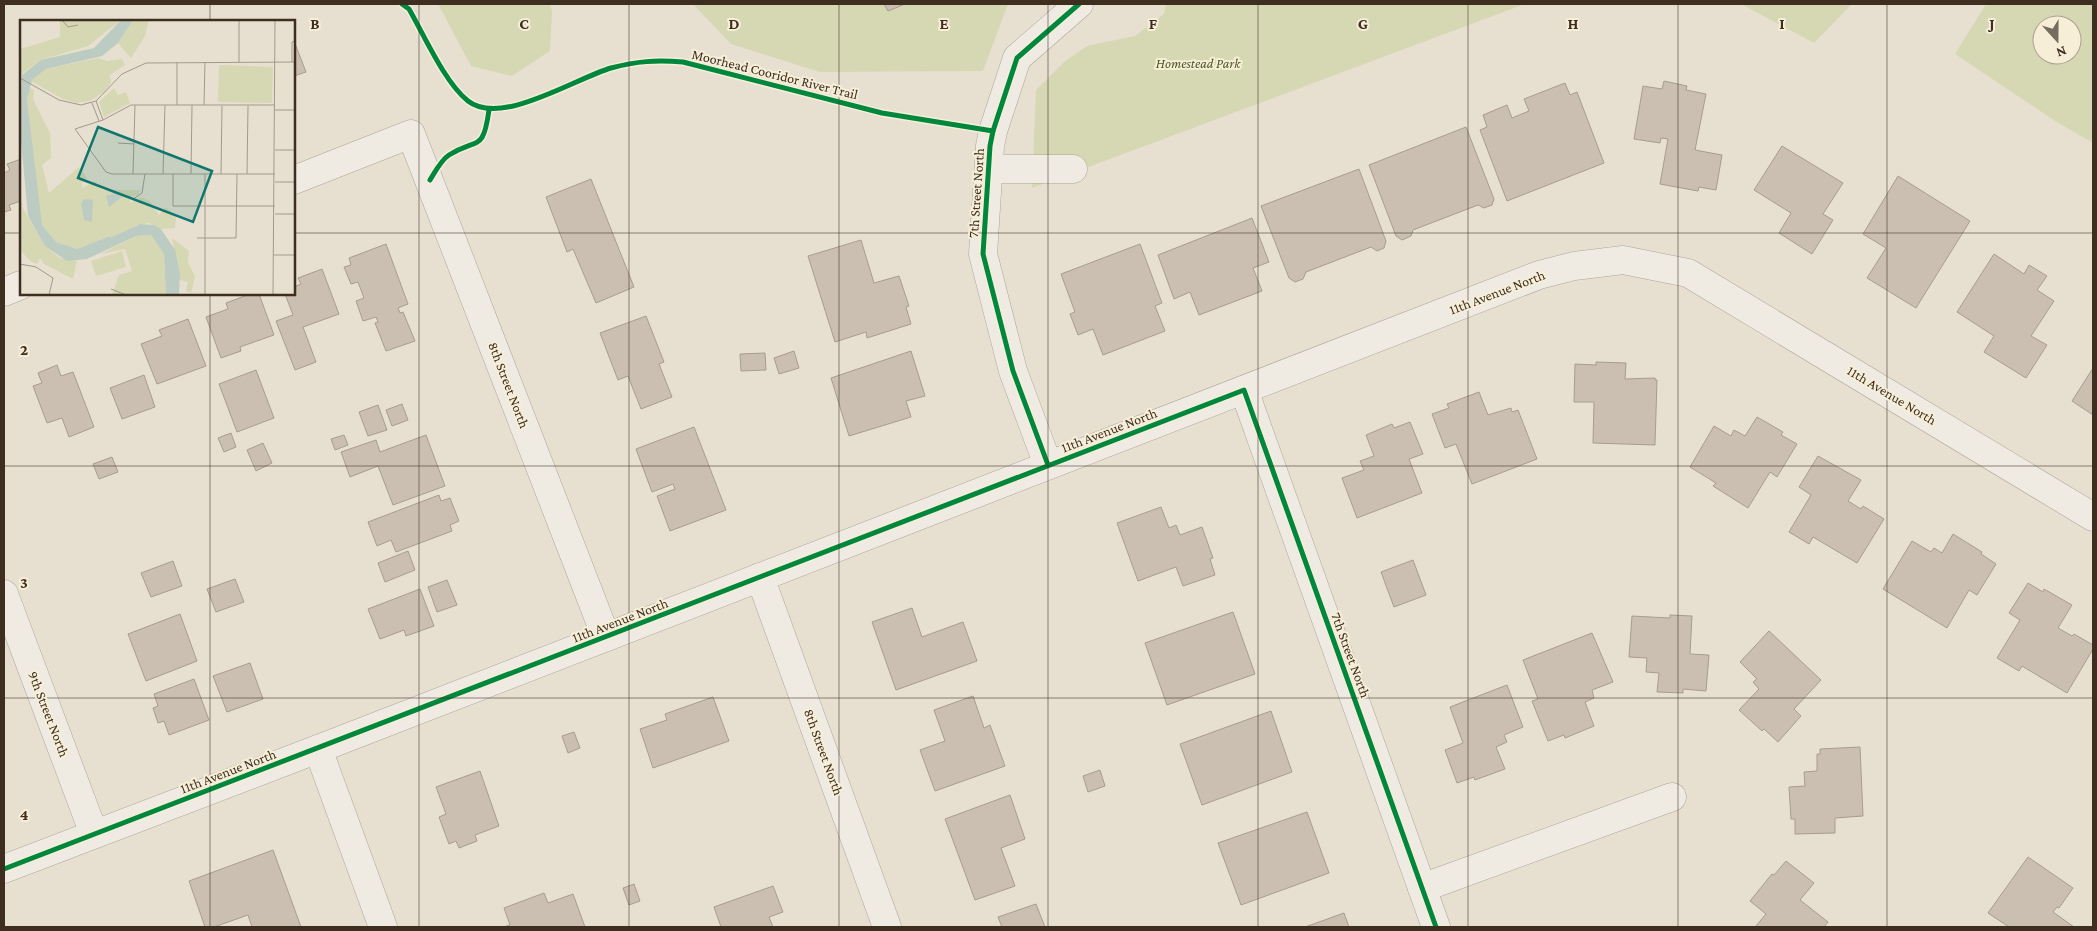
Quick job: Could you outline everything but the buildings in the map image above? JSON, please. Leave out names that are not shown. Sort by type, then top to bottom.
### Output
[{"type":"street","name":"7th Street North","points":[[1048,465],[1013,371],[983,254],[993,131],[1018,58],[1079,4]]},
{"type":"street","name":"8th Street North","points":[[295,180],[411,134],[606,637]]},
{"type":"street","points":[[989,170],[1073,170]]},
{"type":"street","name":"11th Avenue North","points":[[4,869],[1539,275],[1574,266],[1622,260],[1688,273],[2093,517]]},
{"type":"street","points":[[4,292],[20,285]]},
{"type":"street","name":"7th Street North","points":[[1244,390],[1436,927]]},
{"type":"street","name":"8th Street North","points":[[760,577],[888,927]]},
{"type":"street","name":"9th Street North","points":[[4,594],[94,834]]},
{"type":"street","points":[[318,749],[383,927]]},
{"type":"street","points":[[1422,888],[1672,797]]},
{"type":"green space","points":[[438,4],[550,4],[552,12],[550,51],[512,76],[471,66]]},
{"type":"green space","points":[[693,4],[1008,4],[983,71],[820,72],[731,44]]},
{"type":"green space","name":"Homestead Park","points":[[1166,4],[1525,4],[1032,188],[1036,90],[1064,62],[1087,46],[1135,36],[1164,14]]},
{"type":"green space","points":[[1741,4],[1852,4],[1814,43]]},
{"type":"green space","points":[[1986,4],[2093,4],[2093,143],[2052,119],[1955,54]]},
{"type":"cycle path","name":"Moorhead Cooridor River Trail","points":[[402,4],[409,9],[451,83],[468,101],[482,107],[499,108],[519,105],[611,68],[655,61],[673,61],[882,113],[993,131]]},
{"type":"cycle path","points":[[1048,465],[1013,371],[983,254],[990,146],[993,131],[1017,58],[1079,4]]},
{"type":"cycle path","points":[[430,180],[446,157],[478,142],[484,133],[489,110]]},
{"type":"cycle path","points":[[4,869],[1244,390],[1436,927]]}]
